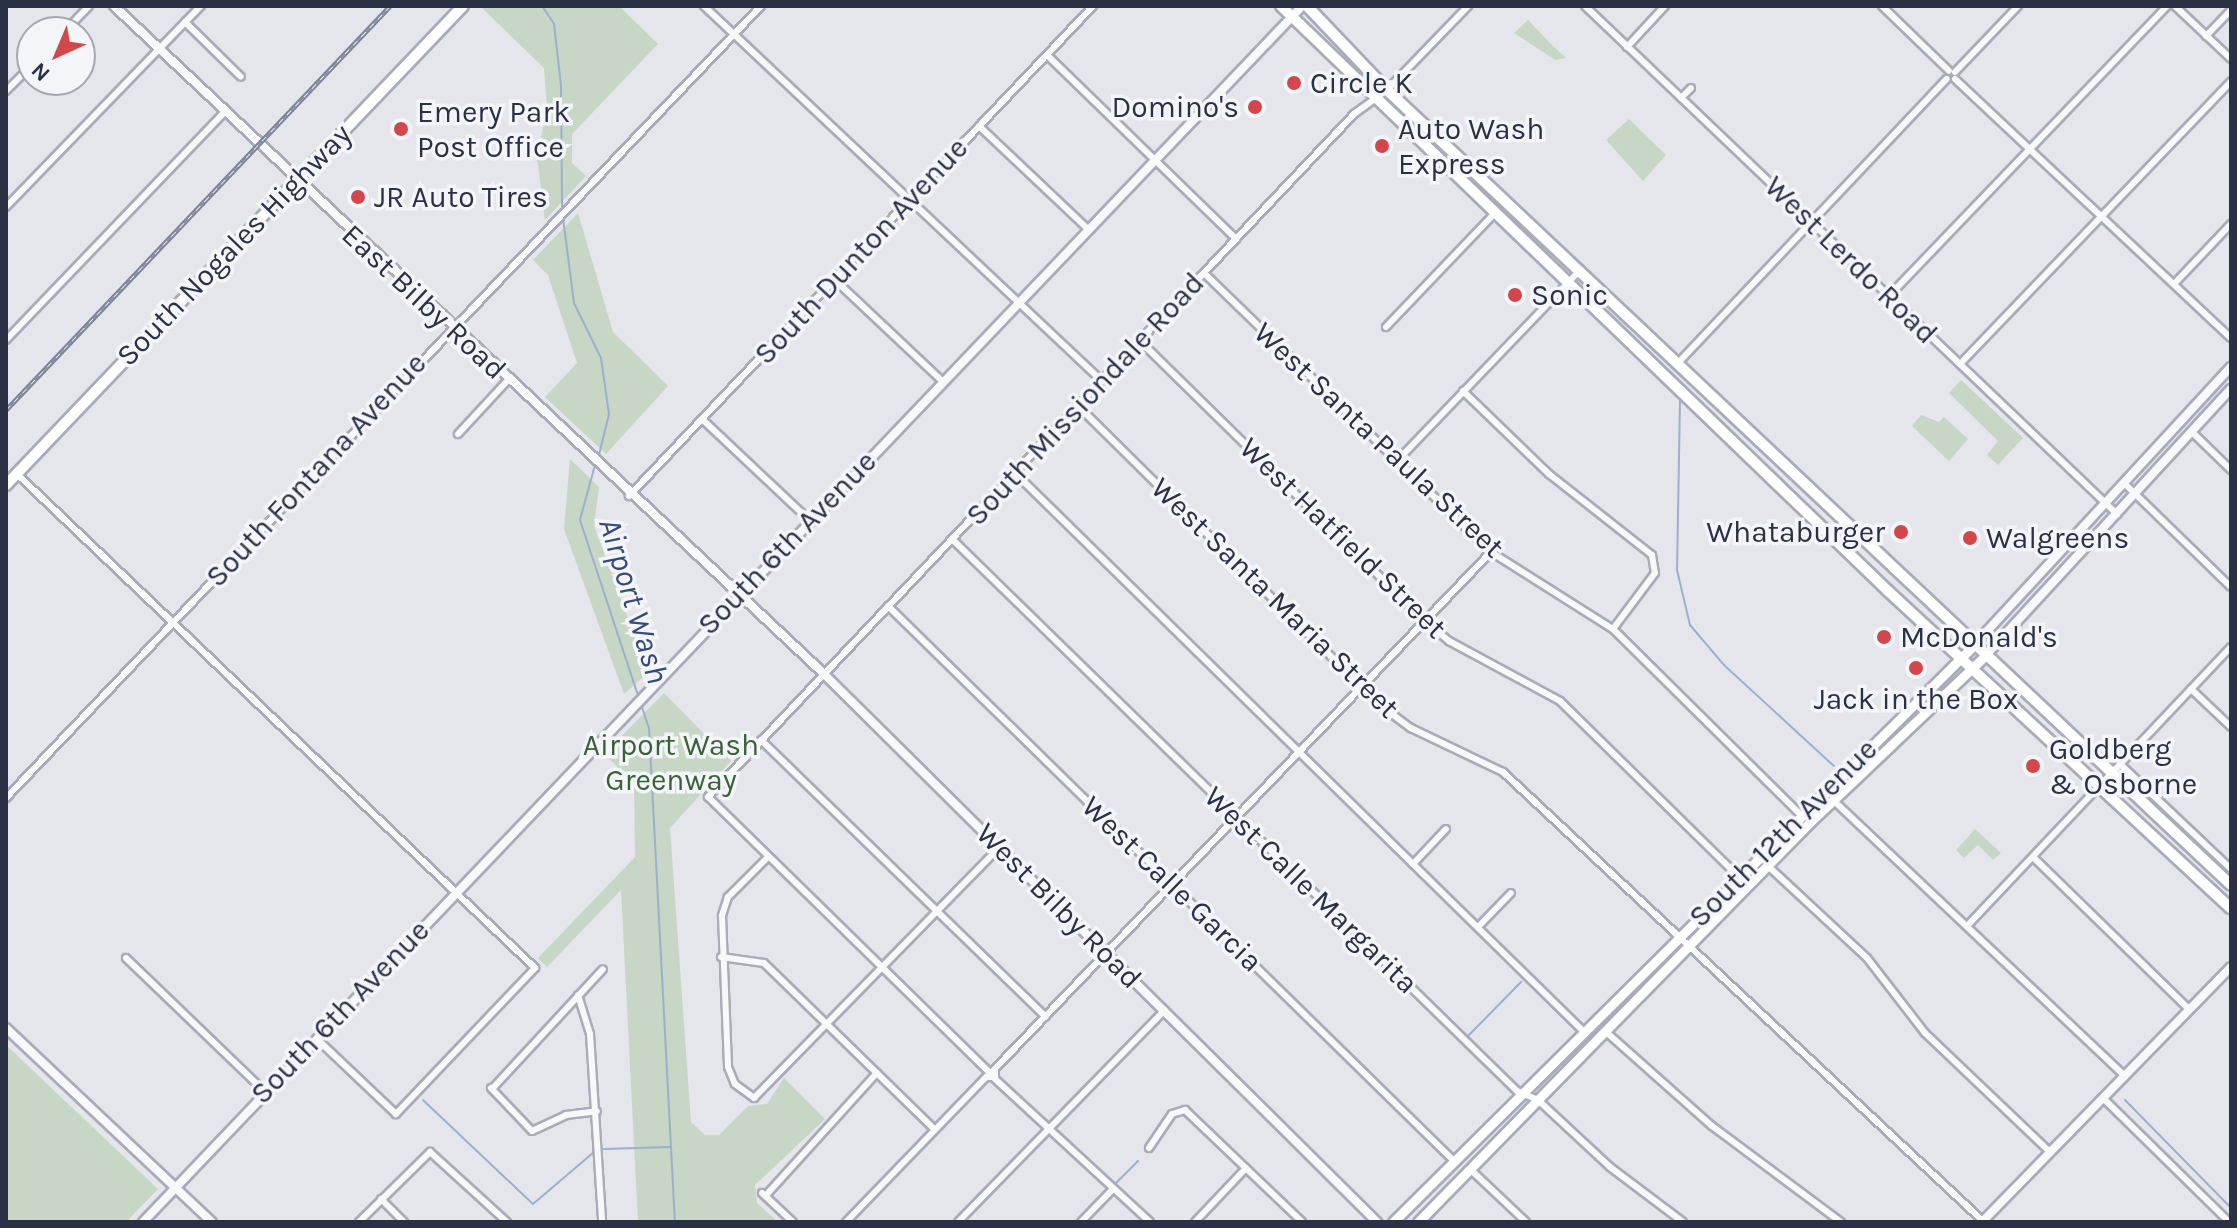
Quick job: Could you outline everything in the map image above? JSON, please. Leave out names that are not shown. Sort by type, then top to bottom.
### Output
[{"type":"main road","name":"South Nogales Highway","points":[[6,485],[463,6]]},
{"type":"main road","points":[[1281,6],[1373,100],[1972,669],[2231,908]]},
{"type":"main road","points":[[1305,6],[1387,90],[1829,507],[1987,654],[2117,768],[2231,885]]},
{"type":"main road","points":[[1666,376],[1678,363]]},
{"type":"main road","points":[[1816,519],[1829,507]]},
{"type":"main road","name":"South 12th Avenue","points":[[1393,1222],[1799,813],[1976,643]]},
{"type":"main road","name":"South 12th Avenue","points":[[1418,1222],[1809,823],[1987,654]]},
{"type":"main road","points":[[1855,780],[1859,756]]},
{"type":"street","name":"East Bilby Road","points":[[114,6],[736,597]]},
{"type":"street","points":[[6,207],[201,6]]},
{"type":"street","points":[[704,6],[1102,381]]},
{"type":"street","name":"South Fontana Avenue","points":[[6,798],[451,327],[761,6]]},
{"type":"street","name":"South Dunton Avenue","points":[[629,496],[1093,6]]},
{"type":"street","name":"South 6th Avenue","points":[[143,1222],[264,1091],[1087,228],[1305,6]]},
{"type":"street","name":"South Missiondale Road","points":[[768,857],[708,797],[1236,239],[1468,6]]},
{"type":"street","name":"West Lerdo Road","points":[[1585,6],[2117,514]]},
{"type":"street","points":[[1627,47],[1665,6]]},
{"type":"street","points":[[1882,6],[2029,150],[2231,338]]},
{"type":"street","points":[[1678,363],[2018,6]]},
{"type":"street","points":[[1888,297],[2167,6]]},
{"type":"street","points":[[2175,6],[2231,59]]},
{"type":"street","points":[[2206,36],[2231,10]]},
{"type":"street","points":[[185,22],[241,77]]},
{"type":"street","points":[[1047,55],[1236,239]]},
{"type":"street","points":[[1960,364],[2231,81]]},
{"type":"street","points":[[1681,98],[1691,88]]},
{"type":"street","points":[[6,340],[225,112]]},
{"type":"street","points":[[979,126],[1087,228]]},
{"type":"street","points":[[1386,327],[1494,214]]},
{"type":"street","points":[[2174,284],[2231,224]]},
{"type":"street","points":[[1397,461],[1580,270]]},
{"type":"street","name":"West Santa Paula Street","points":[[1204,273],[1491,552],[1613,629],[1809,823]]},
{"type":"street","points":[[835,280],[942,381]]},
{"type":"street","name":"West Hatfield Street","points":[[1140,341],[1424,620],[1449,641],[1560,701],[1737,875]]},
{"type":"street","name":"South 12th Avenue","points":[[1976,643],[2126,485],[2231,367]]},
{"type":"street","points":[[458,434],[507,381]]},
{"type":"street","name":"South 12th Avenue","points":[[1987,654],[2231,389]]},
{"type":"street","points":[[1463,391],[1549,474],[1649,552],[1656,566],[1613,629]]},
{"type":"street","name":"West Santa Maria Street","points":[[1078,406],[1362,687],[1411,728],[1503,772],[1675,939],[1688,946],[1985,1221]]},
{"type":"street","points":[[702,419],[809,520]]},
{"type":"street","points":[[2192,432],[2231,470]]},
{"type":"street","points":[[1015,473],[1584,1032]]},
{"type":"street","points":[[17,474],[174,620],[535,968],[396,1114],[315,1038]]},
{"type":"street","points":[[2126,485],[2231,587]]},
{"type":"street","name":"West Calle Margarita","points":[[952,539],[1522,1095],[1538,1100],[1610,1167],[1683,1222]]},
{"type":"street","points":[[846,1222],[1046,1017],[1103,950],[1491,552]]},
{"type":"street","name":"West Bilby Road","points":[[736,597],[824,674],[1377,1222]]},
{"type":"street","name":"West Calle Garcia","points":[[888,606],[1455,1162]]},
{"type":"street","points":[[1967,926],[2231,647]]},
{"type":"street","points":[[2191,689],[2231,727]]},
{"type":"street","points":[[761,740],[1046,1017]]},
{"type":"street","points":[[2117,768],[2231,869]]},
{"type":"street","points":[[1833,800],[2125,1076]]},
{"type":"street","points":[[1413,864],[1446,829]]},
{"type":"street","points":[[1000,847],[882,968],[757,1099],[735,1084],[728,1067],[721,957],[723,906],[768,857],[882,968],[991,1074],[1047,1130],[1111,1191],[1150,1222]]},
{"type":"street","points":[[2033,857],[2189,1009]]},
{"type":"street","points":[[1768,866],[1868,959],[1925,1033],[2050,1152]]},
{"type":"street","points":[[1478,927],[1511,893]]},
{"type":"street","points":[[721,957],[764,963],[934,1129]]},
{"type":"street","points":[[126,958],[264,1091]]},
{"type":"street","points":[[1985,1221],[2231,967]]},
{"type":"street","points":[[597,1111],[566,1115],[532,1132],[490,1088],[603,969]]},
{"type":"street","points":[[578,995],[587,1009],[597,1111],[602,1222]]},
{"type":"street","points":[[958,1222],[1165,1010]]},
{"type":"street","points":[[6,1028],[212,1222]]},
{"type":"street","points":[[1605,1031],[1712,1126],[1841,1222]]},
{"type":"street","points":[[793,1222],[765,1193],[877,1073]]},
{"type":"street","points":[[2103,1098],[2229,1222]]},
{"type":"street","points":[[1149,1148],[1153,1134],[1181,1107],[1302,1222]]},
{"type":"street","points":[[359,1222],[433,1152],[507,1222]]},
{"type":"street","points":[[1195,1222],[1246,1168]]},
{"type":"street","points":[[1470,1169],[1526,1222]]},
{"type":"street","points":[[1081,1222],[1111,1191]]},
{"type":"street","points":[[381,1199],[404,1222]]},
{"type":"green space","points":[[619,6],[658,44],[572,134],[572,163],[586,176],[545,220],[537,158],[547,108],[544,68],[481,7]]},
{"type":"green space","points":[[1528,20],[1566,58],[1555,60],[1514,33]]},
{"type":"green space","points":[[1629,119],[1666,155],[1643,181],[1606,140]]},
{"type":"green space","points":[[578,213],[613,332],[668,386],[606,454],[545,397],[577,363],[548,275],[533,260]]},
{"type":"green space","points":[[1961,380],[2023,438],[1998,465],[1987,455],[1998,441],[1949,393]]},
{"type":"green space","points":[[1921,415],[1939,422],[1944,417],[1968,439],[1949,461],[1912,426]]},
{"type":"green space","name":"Airport Wash Greenway","points":[[570,459],[599,487],[594,526],[648,673],[624,694],[564,529]]},
{"type":"green space","name":"Airport Wash Greenway","points":[[664,693],[731,761],[670,828],[691,1122],[705,1135],[719,1135],[748,1106],[767,1104],[784,1078],[825,1119],[755,1185],[757,1203],[778,1222],[638,1222],[621,890],[547,967],[538,958],[635,857],[634,783],[604,754]]},
{"type":"green space","points":[[1975,829],[2001,853],[1993,860],[1978,845],[1964,858],[1956,850]]},
{"type":"green space","points":[[6,1045],[158,1189],[126,1222],[6,1222]]},
{"type":"waterway","name":"Airport Wash","points":[[542,6],[554,24],[561,85],[562,212]]},
{"type":"waterway","name":"Airport Wash","points":[[563,218],[574,303],[601,358],[609,414],[599,455]]},
{"type":"waterway","points":[[1680,400],[1677,570],[1690,625],[1724,665],[1834,766]]},
{"type":"waterway","name":"Airport Wash","points":[[595,465],[580,520],[639,698]]},
{"type":"waterway","name":"Airport Wash","points":[[641,704],[649,728],[675,1222]]},
{"type":"waterway","points":[[1468,1036],[1521,982]]},
{"type":"waterway","points":[[423,1100],[533,1204],[593,1153]]},
{"type":"waterway","points":[[2125,1100],[2231,1208]]},
{"type":"waterway","points":[[604,1149],[670,1147]]},
{"type":"waterway","points":[[1114,1185],[1138,1161]]},
{"type":"railway","points":[[6,410],[390,6]]},
{"type":"place","name":"Circle K","points":[[1294,83]]},
{"type":"place","name":"Domino's","points":[[1255,107]]},
{"type":"place","name":"Emery Park Post Office","points":[[401,129]]},
{"type":"place","name":"Auto Wash Express","points":[[1382,146]]},
{"type":"place","name":"JR Auto Tires","points":[[358,197]]},
{"type":"place","name":"Sonic","points":[[1515,295]]},
{"type":"place","name":"Whataburger","points":[[1901,532]]},
{"type":"place","name":"Walgreens","points":[[1970,538]]},
{"type":"place","name":"McDonald's","points":[[1884,637]]},
{"type":"place","name":"Jack in the Box","points":[[1916,668]]},
{"type":"place","name":"Goldberg & Osborne","points":[[2033,766]]}]
